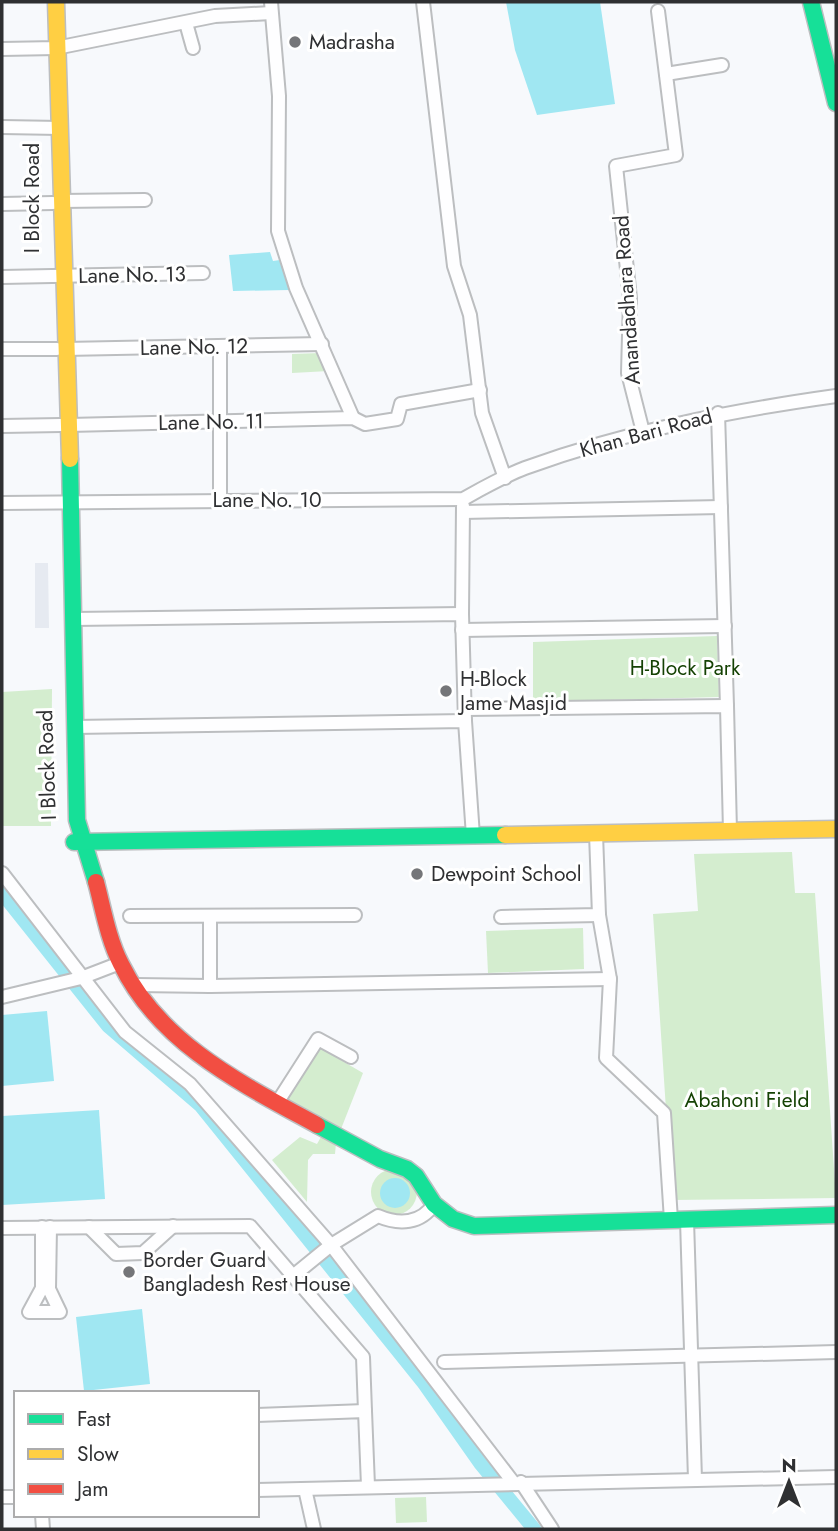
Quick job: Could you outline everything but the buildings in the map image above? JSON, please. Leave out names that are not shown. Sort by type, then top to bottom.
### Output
[{"type":"main road","name":"I Block Road","points":[[50,2],[65,425],[68,821],[75,843],[83,844],[77,821],[73,619],[66,502]]},
{"type":"main road","name":"I Block Road","points":[[53,48],[56,2]]},
{"type":"main road","points":[[811,2],[836,103]]},
{"type":"main road","points":[[826,2],[836,41]]},
{"type":"main road","points":[[836,829],[83,844],[120,964],[153,1015],[195,1053],[277,1103],[380,1159],[407,1169],[416,1176],[434,1204],[453,1219],[474,1226],[836,1215]]},
{"type":"street","points":[[424,2],[454,266],[470,315],[482,413],[505,478]]},
{"type":"street","points":[[2,49],[53,48],[271,7],[279,96],[278,231],[296,288],[353,418]]},
{"type":"street","points":[[658,11],[666,74],[722,65]]},
{"type":"street","points":[[186,23],[193,48]]},
{"type":"street","name":"Anandadhara Road","points":[[643,432],[628,373],[630,298],[616,166],[676,155],[666,74]]},
{"type":"street","points":[[2,127],[56,128]]},
{"type":"street","points":[[2,204],[145,200]]},
{"type":"street","name":"Lane No. 13","points":[[2,277],[203,273]]},
{"type":"street","name":"Lane No. 12","points":[[2,349],[322,344]]},
{"type":"street","points":[[220,346],[220,501]]},
{"type":"street","name":"Lane No. 11","points":[[2,426],[353,418],[365,425],[397,419],[401,404],[480,390]]},
{"type":"street","name":"Khan Bari Road","points":[[463,505],[523,468],[643,432],[718,413],[836,396]]},
{"type":"street","points":[[718,413],[730,831]]},
{"type":"street","name":"Lane No. 10","points":[[2,503],[220,501],[721,506]]},
{"type":"street","points":[[463,505],[462,630],[472,836]]},
{"type":"street","points":[[73,619],[462,614]]},
{"type":"street","points":[[462,630],[724,626]]},
{"type":"street","points":[[74,727],[727,706]]},
{"type":"street","points":[[596,834],[599,915],[610,979],[606,1058],[664,1113],[679,1220],[690,1356],[695,1479]]},
{"type":"street","points":[[2,873],[124,1032],[190,1084],[331,1245],[552,1529]]},
{"type":"street","points":[[130,916],[210,918],[355,915]]},
{"type":"street","points":[[501,918],[599,915]]},
{"type":"street","points":[[210,918],[210,986]]},
{"type":"street","points":[[2,997],[80,978],[120,964]]},
{"type":"street","points":[[136,985],[610,979]]},
{"type":"street","points":[[277,1103],[318,1039],[351,1057]]},
{"type":"street","points":[[293,1276],[331,1245],[378,1216],[394,1223],[417,1220],[428,1213],[434,1204]]},
{"type":"street","points":[[89,1227],[116,1254],[143,1253],[173,1226]]},
{"type":"street","points":[[2,1228],[250,1226],[363,1357],[368,1486]]},
{"type":"street","points":[[46,1227],[49,1289],[60,1312],[29,1312],[42,1288],[46,1227]]},
{"type":"street","points":[[444,1362],[836,1352]]},
{"type":"street","points":[[259,1415],[365,1411]]},
{"type":"street","points":[[259,1490],[517,1482],[836,1477]]},
{"type":"street","points":[[306,1489],[314,1529]]},
{"type":"shaded area","points":[[35,563],[48,563],[49,628],[35,628]]},
{"type":"green space","points":[[321,353],[329,371],[292,373],[292,354]]},
{"type":"green space","name":"H-Block Park","points":[[717,636],[719,697],[533,702],[533,642]]},
{"type":"green space","points":[[52,689],[51,826],[2,826],[2,692]]},
{"type":"green space","name":"Abahoni Field","points":[[792,852],[795,893],[815,893],[836,1198],[672,1200],[653,914],[698,911],[694,854]]},
{"type":"green space","points":[[583,928],[584,969],[488,973],[486,931]]},
{"type":"green space","points":[[320,1048],[363,1073],[341,1129],[286,1100]]},
{"type":"green space","points":[[300,1137],[317,1144],[321,1137],[336,1143],[335,1154],[313,1154],[308,1160],[307,1202],[272,1160]]},
{"type":"green space","points":[[394,1169],[410,1176],[417,1192],[410,1208],[394,1215],[378,1208],[371,1192],[378,1176]]},
{"type":"green space","points":[[426,1497],[427,1522],[396,1523],[395,1498]]},
{"type":"water","points":[[506,2],[600,2],[615,104],[537,115],[515,50]]},
{"type":"water","points":[[270,252],[273,261],[280,260],[289,290],[233,291],[229,255]]},
{"type":"water","points":[[47,1011],[54,1081],[2,1086],[2,1015]]},
{"type":"water","points":[[99,1110],[105,1199],[2,1205],[2,1116]]},
{"type":"water","points":[[395,1178],[406,1182],[410,1193],[406,1204],[395,1208],[384,1204],[380,1193],[384,1182]]},
{"type":"water","points":[[142,1309],[150,1384],[84,1391],[76,1317]]},
{"type":"waterway","points":[[2,893],[108,1026],[201,1106],[423,1382],[480,1463],[534,1529]]},
{"type":"traffic: fast","points":[[811,2],[836,103]]},
{"type":"traffic: fast","points":[[70,459],[77,820],[96,882]]},
{"type":"traffic: fast","points":[[74,842],[505,835]]},
{"type":"traffic: fast","points":[[317,1125],[380,1159],[407,1169],[416,1176],[434,1204],[453,1219],[474,1226],[836,1215]]},
{"type":"traffic: slow","points":[[56,2],[70,459]]},
{"type":"traffic: slow","points":[[505,835],[836,829]]},
{"type":"traffic: jam","points":[[96,882],[116,954],[138,992],[158,1017],[205,1059],[260,1094],[317,1125]]},
{"type":"place","name":"Madrasha","points":[[295,42]]},
{"type":"place","name":"H-Block Jame Masjid","points":[[446,691]]},
{"type":"place","name":"Dewpoint School","points":[[417,874]]},
{"type":"place","name":"Border Guard Bangladesh Rest House","points":[[129,1272]]}]
